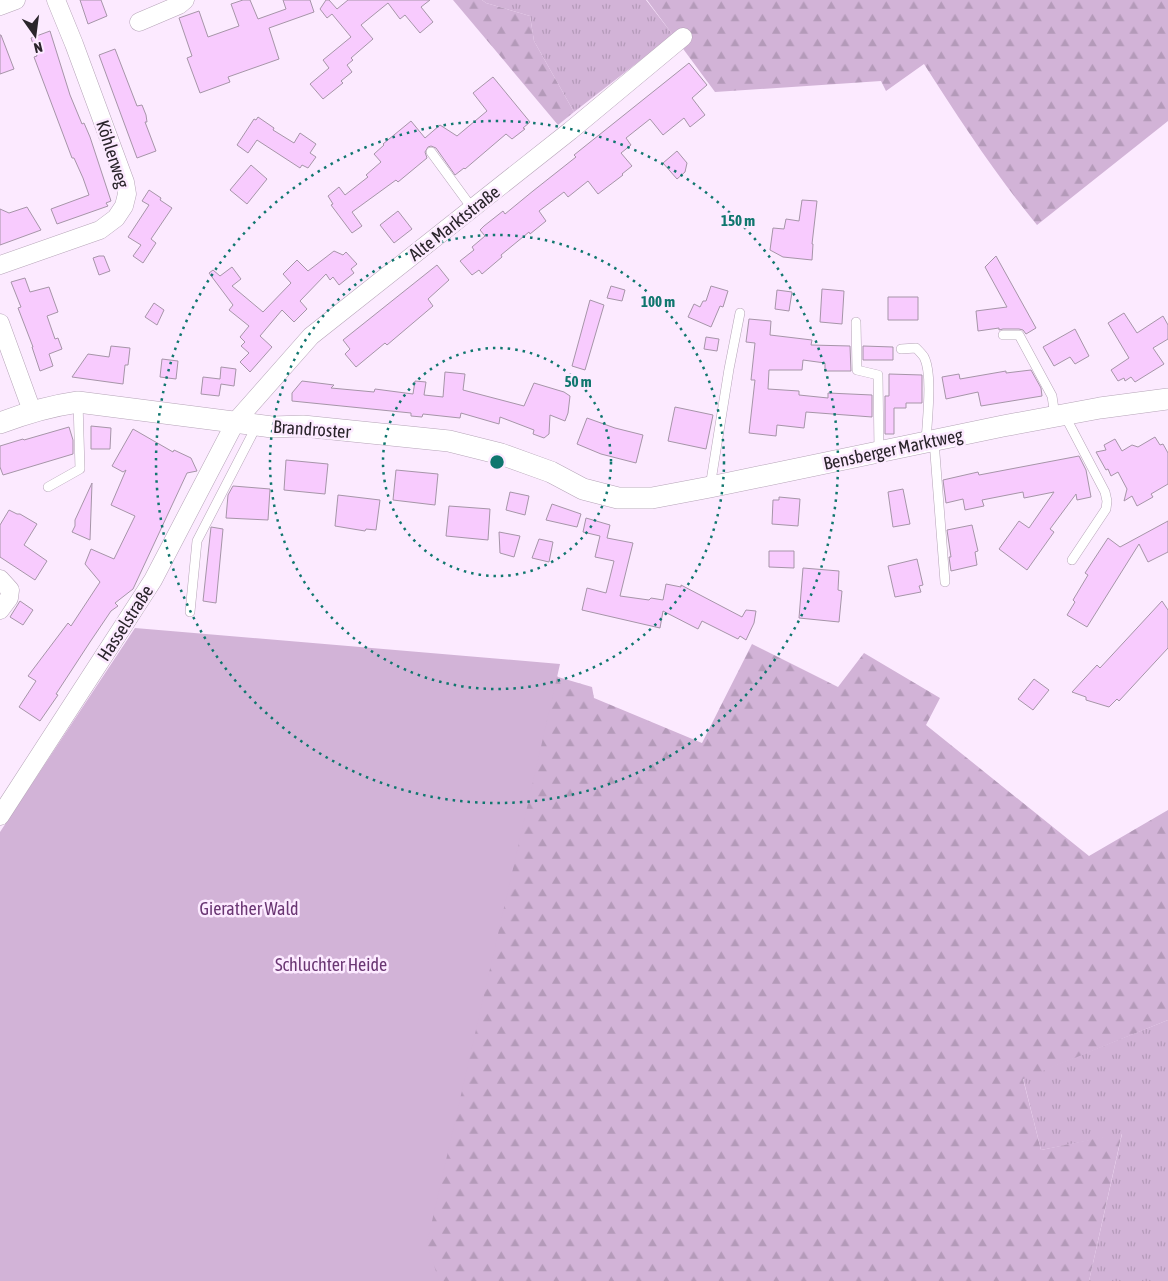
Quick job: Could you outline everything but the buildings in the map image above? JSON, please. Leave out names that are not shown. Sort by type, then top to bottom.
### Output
[{"type":"street","points":[[0,6],[16,0]]},
{"type":"street","name":"Köhlerweg","points":[[0,265],[100,230],[116,218],[124,206],[127,194],[125,182],[105,127],[56,0]]},
{"type":"street","points":[[140,22],[179,5],[185,0]]},
{"type":"street","name":"Alte Marktstraße","points":[[236,421],[311,336],[570,131],[683,37]]},
{"type":"street","points":[[0,323],[32,411]]},
{"type":"street","name":"Bensberger Marktweg","points":[[618,498],[652,498],[1100,408],[1168,399]]},
{"type":"street","name":"Brandroster","points":[[0,423],[32,411],[78,402],[272,427],[303,426],[449,441],[501,454],[551,472],[583,489],[618,498]]},
{"type":"street","name":"Hasselstraße","points":[[0,816],[153,580],[236,421]]},
{"type":"street","points":[[0,579],[10,590],[9,598],[0,610]]},
{"type":"lane","points":[[431,152],[472,208]]},
{"type":"lane","points":[[710,487],[740,313]]},
{"type":"lane","points":[[856,322],[857,370],[878,375],[879,452]]},
{"type":"lane","points":[[1003,335],[1019,335],[1052,396],[1060,416],[1105,492],[1106,509],[1072,560]]},
{"type":"lane","points":[[901,349],[916,348],[926,362],[929,384],[930,442],[945,582]]},
{"type":"lane","points":[[48,487],[80,469],[78,402]]},
{"type":"lane","points":[[190,612],[197,541],[257,424]]},
{"type":"green space","points":[[453,0],[482,0],[486,3],[530,16],[534,41],[574,112],[558,125]]},
{"type":"green space","points":[[482,0],[646,0],[673,35],[574,112],[534,41],[530,16],[486,3]]},
{"type":"green space","points":[[647,0],[1168,0],[1168,121],[1037,225],[992,166],[924,64],[886,91],[881,81],[715,92]]},
{"type":"green space","name":"Gierather Wald","points":[[135,628],[560,664],[427,1243],[439,1281],[0,1281],[0,832]]},
{"type":"green space","name":"Schluchter Heide","points":[[752,644],[838,687],[864,653],[940,698],[926,725],[1089,856],[1168,810],[1168,1020],[1023,1079],[1041,1150],[1122,1133],[1089,1281],[0,1281],[547,664],[558,677],[592,687],[594,698],[702,743]]},
{"type":"green space","points":[[1168,1020],[1168,1281],[1089,1281],[1122,1134],[1041,1150],[1023,1078]]}]
